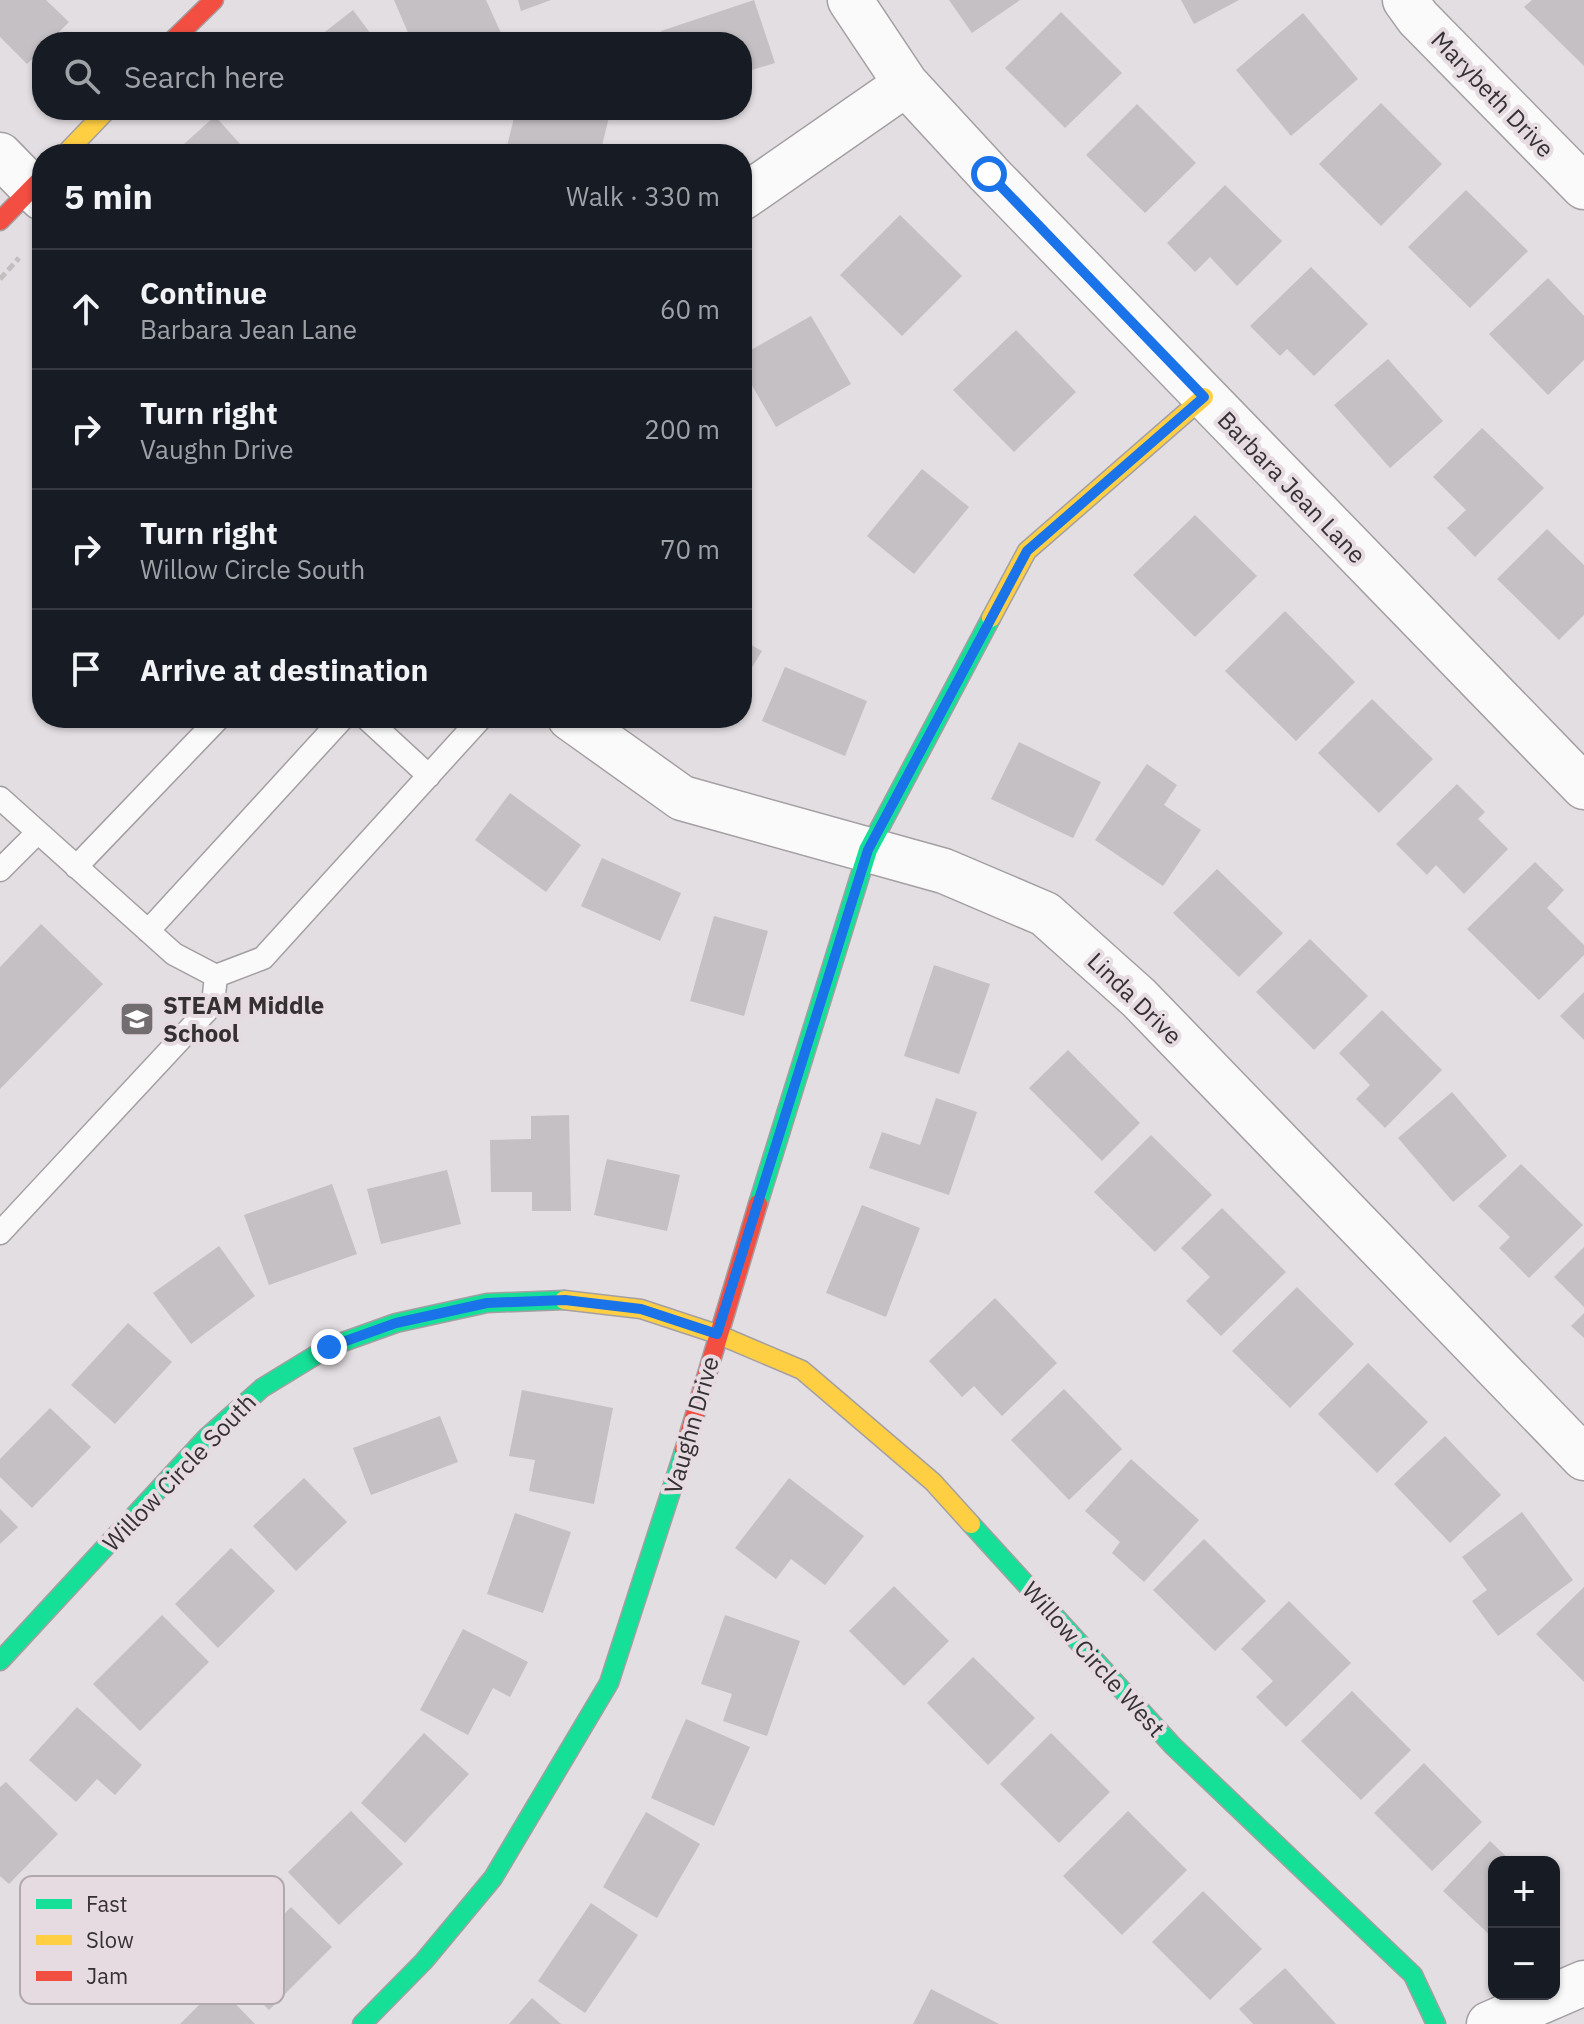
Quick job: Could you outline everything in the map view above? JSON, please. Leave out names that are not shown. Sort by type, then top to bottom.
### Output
[{"type":"street","points":[[181,32],[214,0]]},
{"type":"street","name":"Barbara Jean Lane","points":[[850,0],[906,84],[999,185],[1584,787]]},
{"type":"street","name":"Marybeth Drive","points":[[1405,0],[1418,18],[1584,187]]},
{"type":"street","points":[[752,191],[906,84]]},
{"type":"street","points":[[75,144],[97,120]]},
{"type":"street","points":[[0,155],[32,182]]},
{"type":"street","points":[[0,221],[32,194]]},
{"type":"street","name":"Vaughn Drive","points":[[362,2024],[424,1961],[493,1878],[609,1683],[674,1488],[717,1334],[868,850],[1027,551],[1204,397]]},
{"type":"street","name":"Linda Drive","points":[[584,728],[682,798],[944,871],[1045,914],[1139,998],[1584,1458]]},
{"type":"street","name":"Willow Circle South","points":[[0,1661],[207,1437],[262,1388],[329,1347],[396,1323],[487,1303],[565,1300],[641,1309],[717,1334]]},
{"type":"street","name":"Willow Circle West","points":[[717,1334],[802,1370],[933,1482],[1173,1746],[1413,1975],[1436,2024]]},
{"type":"street","points":[[1489,2024],[1584,1983]]},
{"type":"lane","points":[[76,867],[209,728]]},
{"type":"lane","points":[[148,931],[334,728]]},
{"type":"lane","points":[[377,728],[429,776]]},
{"type":"lane","points":[[0,798],[174,954],[216,976],[263,958],[472,728]]},
{"type":"lane","points":[[0,870],[38,832]]},
{"type":"lane","points":[[0,1233],[213,1004],[216,976]]},
{"type":"building","points":[[0,0],[46,0],[69,22],[59,32],[32,32],[32,59],[27,64],[0,37]]},
{"type":"building","points":[[394,0],[486,0],[501,32],[408,32]]},
{"type":"building","points":[[518,0],[551,0],[521,11]]},
{"type":"building","points":[[754,0],[775,63],[752,70],[752,32],[661,31]]},
{"type":"building","points":[[949,0],[1020,0],[972,33]]},
{"type":"building","points":[[1181,0],[1239,0],[1194,24]]},
{"type":"building","points":[[1532,0],[1584,0],[1584,66],[1524,7]]},
{"type":"building","points":[[353,10],[370,32],[325,32]]},
{"type":"building","points":[[1061,12],[1122,73],[1065,128],[1005,68]]},
{"type":"building","points":[[1303,13],[1358,79],[1291,136],[1236,70]]},
{"type":"building","points":[[1381,103],[1442,164],[1381,226],[1319,164]]},
{"type":"building","points":[[1137,104],[1196,163],[1145,213],[1086,155]]},
{"type":"building","points":[[211,120],[219,120],[240,144],[184,144]]},
{"type":"building","points":[[514,120],[608,120],[602,144],[508,144]]},
{"type":"building","points":[[1225,185],[1282,241],[1237,286],[1210,257],[1195,272],[1167,243]]},
{"type":"building","points":[[1466,190],[1528,251],[1470,308],[1408,247]]},
{"type":"building","points":[[900,215],[962,276],[902,336],[840,275]]},
{"type":"building","points":[[1311,267],[1368,324],[1314,376],[1287,349],[1280,356],[1250,326]]},
{"type":"building","points":[[1548,278],[1584,316],[1584,360],[1548,395],[1489,334]]},
{"type":"building","points":[[811,316],[851,384],[776,427],[752,385],[752,349]]},
{"type":"building","points":[[1016,330],[1076,392],[1014,452],[953,390]]},
{"type":"building","points":[[1388,359],[1443,421],[1390,468],[1334,405]]},
{"type":"building","points":[[1482,428],[1544,488],[1475,557],[1447,528],[1466,510],[1433,477]]},
{"type":"building","points":[[922,469],[969,507],[914,574],[867,536]]},
{"type":"building","points":[[1195,515],[1257,576],[1195,637],[1133,575]]},
{"type":"building","points":[[1547,529],[1584,565],[1584,615],[1559,640],[1497,579]]},
{"type":"building","points":[[1285,611],[1355,682],[1296,741],[1225,671]]},
{"type":"building","points":[[752,646],[762,651],[752,668]]},
{"type":"building","points":[[785,667],[867,701],[845,756],[762,721]]},
{"type":"building","points":[[1372,699],[1433,759],[1379,813],[1318,753]]},
{"type":"building","points":[[1019,742],[1101,782],[1073,838],[991,799]]},
{"type":"building","points":[[1147,764],[1177,785],[1164,805],[1201,830],[1163,886],[1095,840]]},
{"type":"building","points":[[1457,784],[1485,812],[1478,819],[1508,849],[1464,894],[1436,865],[1427,875],[1396,844]]},
{"type":"building","points":[[510,793],[581,845],[546,892],[475,840]]},
{"type":"building","points":[[602,858],[681,893],[660,941],[581,906]]},
{"type":"building","points":[[1535,862],[1564,890],[1547,908],[1584,945],[1584,955],[1539,1000],[1467,929]]},
{"type":"building","points":[[1217,869],[1283,933],[1239,977],[1173,913]]},
{"type":"building","points":[[714,916],[768,931],[744,1016],[690,1001]]},
{"type":"building","points":[[41,924],[103,984],[0,1089],[0,967]]},
{"type":"building","points":[[1310,939],[1368,996],[1314,1050],[1256,992]]},
{"type":"building","points":[[934,965],[990,984],[959,1074],[904,1056]]},
{"type":"building","points":[[1584,992],[1584,1040],[1560,1016]]},
{"type":"building","points":[[1382,1010],[1442,1070],[1385,1128],[1356,1099],[1370,1085],[1339,1053]]},
{"type":"building","points":[[1068,1050],[1140,1123],[1102,1161],[1029,1088]]},
{"type":"building","points":[[1452,1092],[1507,1156],[1453,1202],[1398,1138]]},
{"type":"building","points":[[936,1098],[977,1112],[949,1195],[869,1168],[882,1132],[920,1145]]},
{"type":"building","points":[[569,1115],[571,1211],[532,1211],[532,1192],[491,1192],[490,1140],[531,1139],[531,1116]]},
{"type":"building","points":[[1151,1135],[1212,1195],[1155,1252],[1094,1192]]},
{"type":"building","points":[[607,1159],[680,1175],[667,1231],[594,1215]]},
{"type":"building","points":[[1521,1164],[1583,1225],[1529,1278],[1499,1248],[1510,1237],[1478,1206]]},
{"type":"building","points":[[447,1170],[461,1224],[381,1244],[367,1189]]},
{"type":"building","points":[[332,1184],[357,1254],[269,1285],[244,1215]]},
{"type":"building","points":[[862,1205],[920,1228],[886,1317],[826,1293]]},
{"type":"building","points":[[1222,1208],[1286,1272],[1221,1336],[1186,1301],[1210,1277],[1181,1248]]},
{"type":"building","points":[[219,1246],[255,1296],[191,1344],[153,1293]]},
{"type":"building","points":[[1584,1247],[1584,1307],[1554,1277]]},
{"type":"building","points":[[1297,1287],[1354,1344],[1290,1408],[1232,1351]]},
{"type":"building","points":[[995,1298],[1057,1363],[1002,1416],[974,1386],[962,1397],[929,1361]]},
{"type":"building","points":[[1584,1313],[1584,1338],[1571,1326]]},
{"type":"building","points":[[128,1323],[172,1362],[115,1424],[71,1385]]},
{"type":"building","points":[[1368,1363],[1428,1422],[1377,1473],[1318,1414]]},
{"type":"building","points":[[1064,1389],[1122,1449],[1069,1500],[1011,1440]]},
{"type":"building","points":[[522,1390],[613,1408],[594,1504],[529,1491],[535,1460],[509,1456]]},
{"type":"building","points":[[50,1408],[91,1447],[32,1508],[0,1477],[0,1459]]},
{"type":"building","points":[[440,1416],[458,1462],[371,1495],[353,1448]]},
{"type":"building","points":[[1445,1436],[1501,1495],[1450,1543],[1394,1484]]},
{"type":"building","points":[[1131,1459],[1199,1520],[1144,1582],[1112,1553],[1120,1542],[1085,1511]]},
{"type":"building","points":[[304,1478],[347,1522],[296,1571],[253,1526]]},
{"type":"building","points":[[789,1478],[864,1536],[825,1585],[791,1559],[776,1579],[735,1548]]},
{"type":"building","points":[[0,1509],[18,1527],[0,1544]]},
{"type":"building","points":[[1522,1512],[1573,1580],[1498,1636],[1472,1601],[1487,1590],[1462,1557]]},
{"type":"building","points":[[515,1513],[571,1532],[543,1613],[487,1594]]},
{"type":"building","points":[[1204,1539],[1266,1601],[1215,1651],[1153,1590]]},
{"type":"building","points":[[231,1548],[275,1591],[218,1648],[175,1604]]},
{"type":"building","points":[[894,1586],[949,1641],[904,1686],[849,1631]]},
{"type":"building","points":[[1584,1587],[1584,1682],[1536,1634]]},
{"type":"building","points":[[1289,1601],[1351,1663],[1286,1727],[1256,1697],[1273,1681],[1241,1649]]},
{"type":"building","points":[[162,1615],[209,1662],[140,1731],[93,1684]]},
{"type":"building","points":[[725,1615],[800,1641],[767,1736],[723,1721],[732,1694],[701,1684]]},
{"type":"building","points":[[463,1629],[528,1662],[510,1697],[493,1688],[468,1735],[420,1710]]},
{"type":"building","points":[[973,1657],[1035,1718],[988,1765],[927,1703]]},
{"type":"building","points":[[1352,1691],[1411,1750],[1361,1800],[1301,1741]]},
{"type":"building","points":[[77,1707],[142,1765],[115,1795],[97,1779],[76,1802],[29,1760]]},
{"type":"building","points":[[686,1719],[750,1747],[714,1826],[651,1798]]},
{"type":"building","points":[[424,1733],[469,1774],[405,1843],[361,1803]]},
{"type":"building","points":[[1051,1733],[1110,1792],[1059,1843],[1000,1784]]},
{"type":"building","points":[[1424,1763],[1482,1822],[1432,1871],[1374,1813]]},
{"type":"building","points":[[6,1782],[58,1834],[9,1884],[0,1876],[0,1787]]},
{"type":"building","points":[[351,1811],[403,1864],[339,1925],[288,1872]]},
{"type":"building","points":[[1128,1811],[1187,1870],[1122,1935],[1063,1876]]},
{"type":"building","points":[[646,1812],[700,1844],[657,1918],[603,1887]]},
{"type":"building","points":[[1490,1841],[1506,1856],[1488,1856],[1488,1933],[1443,1891]]},
{"type":"building","points":[[1203,1891],[1262,1949],[1210,2000],[1152,1942]]},
{"type":"building","points":[[591,1903],[638,1935],[585,2013],[538,1981]]},
{"type":"building","points":[[291,1907],[332,1947],[284,1995],[284,1914]]},
{"type":"building","points":[[1285,1968],[1336,2024],[1253,2024],[1239,2009]]},
{"type":"building","points":[[931,1989],[999,2024],[913,2024]]},
{"type":"building","points":[[532,1998],[561,2024],[509,2024]]},
{"type":"building","points":[[200,2004],[236,2004],[255,2024],[180,2024]]},
{"type":"traffic: fast","points":[[758,1204],[868,850],[991,618]]},
{"type":"traffic: fast","points":[[0,1661],[207,1437],[262,1388],[329,1347],[396,1323],[487,1303],[564,1300]]},
{"type":"traffic: fast","points":[[362,2024],[424,1961],[493,1878],[609,1683],[684,1451]]},
{"type":"traffic: fast","points":[[971,1524],[1173,1746],[1413,1975],[1436,2024]]},
{"type":"traffic: slow","points":[[75,144],[97,120]]},
{"type":"traffic: slow","points":[[991,618],[1027,551],[1204,397]]},
{"type":"traffic: slow","points":[[564,1300],[641,1309],[717,1334],[802,1370],[933,1482],[971,1524]]},
{"type":"traffic: jam","points":[[181,32],[214,0]]},
{"type":"traffic: jam","points":[[0,221],[32,188]]},
{"type":"traffic: jam","points":[[684,1451],[758,1204]]},
{"type":"place","name":"STEAM Middle School","points":[[137,1019]]},
{"type":"route","points":[[329,1347],[396,1323],[487,1303],[565,1300],[641,1309],[717,1334],[868,850],[1027,551],[1204,397],[989,174]]}]
